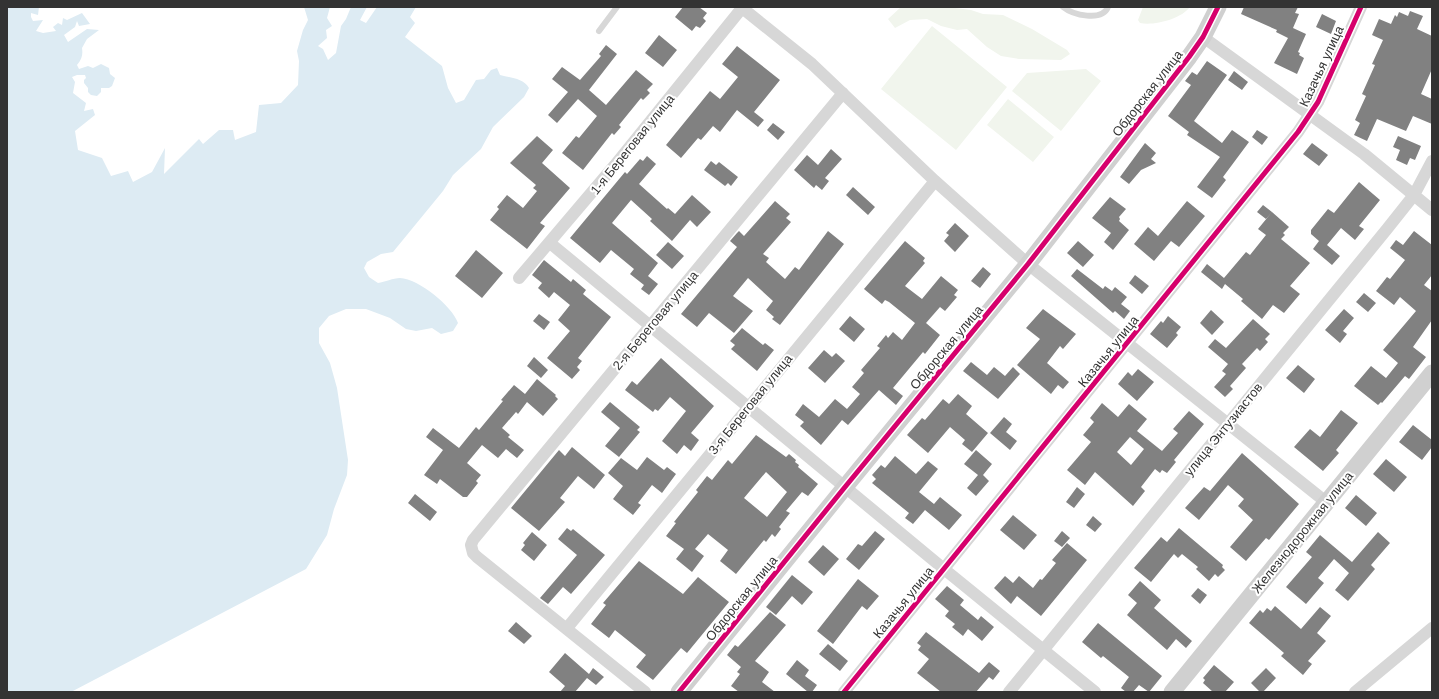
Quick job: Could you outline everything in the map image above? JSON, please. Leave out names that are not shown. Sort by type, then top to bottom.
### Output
[{"type":"street","points":[[742,7],[812,64],[935,181],[1028,264],[1127,345],[1228,423],[1326,502]]},
{"type":"street","name":"1-я Береговая улица","points":[[519,278],[550,243],[742,7]]},
{"type":"street","name":"Обдорская улица","points":[[679,692],[1028,264],[1203,37],[1218,7]]},
{"type":"street","name":"Казачья улица","points":[[844,692],[1127,345],[1311,115],[1324,91],[1361,7]]},
{"type":"street","points":[[1203,37],[1364,154],[1432,210]]},
{"type":"street","name":"2-я Береговая улица","points":[[567,628],[477,557],[471,549],[473,540],[843,93]]},
{"type":"street","name":"улица Энтузиастов","points":[[1009,692],[1414,195],[1432,161]]},
{"type":"street","name":"3-я Береговая улица","points":[[567,628],[748,406],[935,181]]},
{"type":"street","points":[[550,243],[1095,692]]},
{"type":"street","name":"Железнодорожная улица","points":[[1172,692],[1432,373]]},
{"type":"street","points":[[567,628],[645,692]]},
{"type":"street","points":[[1355,692],[1430,629]]},
{"type":"lane","points":[[599,31],[617,7]]},
{"type":"lane","points":[[1063,7],[1066,10],[1092,16],[1102,14],[1108,7]]},
{"type":"shaded area","points":[[7,7],[39,7],[38,15],[31,13],[31,17],[33,21],[43,20],[36,31],[43,33],[56,31],[53,27],[58,23],[62,25],[63,18],[67,20],[82,13],[90,24],[79,26],[77,21],[75,27],[64,35],[68,42],[87,29],[99,30],[87,39],[82,48],[81,59],[77,65],[79,69],[88,66],[93,68],[101,64],[109,68],[110,74],[115,78],[112,86],[109,88],[101,88],[101,92],[97,96],[91,95],[88,92],[88,88],[84,83],[86,78],[85,75],[77,75],[72,77],[75,82],[73,93],[86,103],[84,111],[93,109],[95,115],[75,131],[78,150],[102,158],[111,176],[128,171],[133,182],[152,172],[165,148],[164,174],[199,139],[203,144],[219,130],[233,130],[235,140],[256,132],[259,105],[281,103],[298,85],[299,61],[297,51],[303,30],[308,20],[304,7],[330,7],[327,18],[332,26],[326,30],[327,38],[318,46],[323,49],[328,60],[336,53],[341,26],[351,7],[367,7],[360,20],[366,23],[377,7],[416,7],[410,17],[415,23],[405,37],[442,66],[448,88],[456,103],[464,100],[476,80],[484,79],[491,70],[497,68],[500,75],[520,80],[529,88],[524,97],[493,127],[481,149],[453,175],[443,191],[393,252],[381,254],[367,262],[364,268],[369,277],[378,283],[400,278],[416,283],[434,294],[455,316],[458,323],[453,331],[441,334],[432,328],[416,331],[406,329],[390,318],[366,309],[346,309],[329,316],[319,328],[319,343],[330,363],[337,388],[348,460],[347,475],[334,509],[327,535],[306,569],[71,692],[7,692]]},
{"type":"shaded area","points":[[901,7],[947,7],[971,10],[983,14],[1003,15],[1032,29],[1067,50],[1070,54],[1061,60],[1019,59],[1001,56],[987,47],[967,29],[957,30],[941,26],[927,19],[910,20],[895,28],[888,19]]},
{"type":"shaded area","points":[[1143,7],[1190,7],[1180,15],[1167,21],[1146,24],[1140,23],[1138,20]]},
{"type":"shaded area","points":[[932,26],[1007,87],[956,150],[881,89]]},
{"type":"shaded area","points":[[1086,69],[1101,81],[1061,131],[1012,91],[1027,73]]},
{"type":"shaded area","points":[[1008,99],[1054,137],[1033,162],[987,125]]},
{"type":"building","points":[[683,7],[699,7],[707,13],[703,18],[706,21],[700,28],[696,26],[692,31],[675,17]]},
{"type":"building","points":[[1244,7],[1298,7],[1295,13],[1299,14],[1293,28],[1306,34],[1298,52],[1300,53],[1299,55],[1304,58],[1297,74],[1274,63],[1288,38],[1276,32],[1277,30],[1241,14]]},
{"type":"building","points":[[1410,11],[1423,16],[1417,29],[1432,36],[1432,69],[1421,94],[1432,99],[1432,124],[1413,116],[1406,131],[1377,119],[1367,141],[1354,135],[1360,123],[1355,120],[1366,96],[1362,94],[1375,65],[1372,64],[1383,40],[1372,35],[1379,19],[1391,24],[1395,15],[1397,17],[1399,12],[1408,16]]},
{"type":"building","points":[[1322,14],[1336,21],[1331,34],[1316,27]]},
{"type":"building","points":[[659,35],[677,50],[663,67],[645,53]]},
{"type":"building","points":[[606,45],[617,54],[589,90],[606,105],[636,70],[653,84],[647,90],[650,93],[643,100],[641,98],[619,125],[621,127],[614,135],[612,133],[583,170],[562,153],[576,136],[579,138],[597,116],[578,99],[557,123],[548,115],[568,92],[552,79],[562,67],[580,80],[601,56],[599,54]]},
{"type":"building","points":[[737,46],[780,80],[754,112],[764,120],[758,127],[737,110],[720,132],[713,126],[701,140],[698,138],[681,158],[666,145],[710,91],[720,99],[738,77],[722,64]]},
{"type":"building","points":[[1207,61],[1227,75],[1194,121],[1222,143],[1232,130],[1249,142],[1223,177],[1226,180],[1212,198],[1197,187],[1220,157],[1187,135],[1189,132],[1168,116],[1191,85],[1185,81],[1192,72],[1197,75]]},
{"type":"building","points":[[1234,71],[1248,82],[1242,90],[1228,80]]},
{"type":"building","points":[[773,123],[785,132],[778,140],[767,130]]},
{"type":"building","points":[[1257,130],[1268,137],[1262,145],[1252,137]]},
{"type":"building","points":[[537,136],[553,150],[542,163],[570,188],[540,223],[545,226],[527,249],[490,220],[499,209],[497,207],[507,195],[523,208],[537,191],[533,188],[536,185],[510,163]]},
{"type":"building","points":[[1398,136],[1421,146],[1415,160],[1410,158],[1407,165],[1396,160],[1400,150],[1393,147]]},
{"type":"building","points":[[1145,143],[1156,153],[1151,159],[1156,163],[1141,170],[1129,184],[1120,177]]},
{"type":"building","points":[[1312,143],[1328,155],[1319,166],[1303,154]]},
{"type":"building","points":[[831,149],[842,159],[825,178],[829,181],[822,190],[816,185],[814,188],[794,170],[807,155],[818,165]]},
{"type":"building","points":[[647,156],[656,164],[639,184],[667,209],[668,208],[675,214],[692,195],[711,212],[697,227],[690,220],[672,241],[650,221],[652,219],[631,200],[612,223],[658,263],[648,276],[658,284],[649,295],[641,289],[644,285],[630,274],[634,269],[611,250],[600,263],[570,238],[625,172],[627,174],[640,159],[643,161]]},
{"type":"building","points":[[711,161],[716,165],[719,162],[738,177],[731,186],[728,183],[725,186],[704,170]]},
{"type":"building","points":[[1359,182],[1380,200],[1359,226],[1364,229],[1355,240],[1341,228],[1327,245],[1340,256],[1332,265],[1313,249],[1319,241],[1311,234],[1311,230],[1328,209],[1334,213]]},
{"type":"building","points":[[853,187],[875,207],[868,215],[846,195]]},
{"type":"building","points":[[1110,197],[1126,209],[1119,217],[1119,221],[1129,230],[1113,250],[1104,242],[1111,233],[1092,218]]},
{"type":"building","points":[[775,201],[790,214],[786,218],[791,222],[763,254],[769,258],[766,262],[785,279],[795,267],[799,270],[828,231],[844,244],[780,325],[772,319],[774,317],[766,310],[773,301],[748,278],[733,296],[753,311],[734,333],[709,313],[697,327],[681,314],[737,247],[730,241],[739,231],[744,236]]},
{"type":"building","points":[[1187,201],[1205,216],[1179,247],[1171,241],[1154,261],[1134,244],[1148,227],[1158,236]]},
{"type":"building","points":[[1263,205],[1272,212],[1266,219],[1257,212]]},
{"type":"building","points":[[1272,212],[1289,227],[1283,233],[1285,235],[1281,239],[1310,263],[1290,286],[1300,294],[1284,313],[1273,305],[1262,319],[1241,301],[1243,299],[1225,284],[1222,289],[1201,272],[1207,264],[1224,278],[1246,252],[1250,255],[1266,235],[1258,229]]},
{"type":"building","points":[[955,223],[969,236],[955,252],[944,241],[949,235],[946,233]]},
{"type":"building","points":[[1414,231],[1432,245],[1432,275],[1424,285],[1432,291],[1432,320],[1413,347],[1426,357],[1409,379],[1405,376],[1382,403],[1381,402],[1378,405],[1354,386],[1371,366],[1386,378],[1398,363],[1383,350],[1416,311],[1400,297],[1394,305],[1376,291],[1387,277],[1390,279],[1405,260],[1390,248],[1396,240],[1403,245]]},
{"type":"building","points":[[905,241],[925,258],[923,261],[925,263],[905,286],[922,299],[941,276],[958,290],[954,295],[957,297],[945,311],[940,307],[926,323],[940,335],[925,354],[923,352],[893,388],[903,396],[896,405],[879,390],[848,425],[842,420],[821,445],[800,426],[804,422],[795,415],[803,404],[819,417],[835,399],[847,409],[860,394],[852,387],[864,373],[861,370],[880,348],[877,346],[886,335],[888,338],[893,332],[902,340],[915,323],[889,302],[885,300],[882,304],[864,289]]},
{"type":"building","points":[[1078,241],[1094,255],[1083,267],[1067,253]]},
{"type":"building","points":[[668,242],[684,256],[672,269],[656,255]]},
{"type":"building","points":[[476,250],[503,273],[482,298],[455,276]]},
{"type":"building","points":[[544,260],[571,282],[573,279],[586,290],[583,294],[611,317],[578,358],[582,361],[577,367],[580,370],[572,379],[547,358],[570,331],[558,320],[570,305],[554,292],[549,298],[538,288],[542,283],[532,275]]},
{"type":"building","points":[[983,267],[991,274],[980,288],[971,281]]},
{"type":"building","points":[[1077,269],[1103,289],[1105,286],[1112,291],[1115,287],[1127,297],[1121,304],[1130,311],[1124,319],[1115,311],[1113,313],[1071,276]]},
{"type":"building","points":[[1135,275],[1149,286],[1142,294],[1129,283]]},
{"type":"building","points":[[1364,293],[1376,303],[1368,312],[1356,302]]},
{"type":"building","points":[[1043,309],[1076,334],[1063,349],[1060,346],[1047,363],[1069,382],[1063,389],[1058,385],[1051,394],[1017,365],[1040,339],[1026,328]]},
{"type":"building","points":[[1344,309],[1354,318],[1343,331],[1347,334],[1340,343],[1325,330]]},
{"type":"building","points":[[1211,310],[1224,322],[1212,335],[1200,323]]},
{"type":"building","points":[[539,314],[550,322],[544,330],[533,321]]},
{"type":"building","points":[[850,316],[865,329],[854,342],[839,329]]},
{"type":"building","points":[[1168,316],[1181,327],[1176,333],[1178,335],[1167,348],[1150,334],[1161,321],[1163,323]]},
{"type":"building","points":[[1253,319],[1270,334],[1265,339],[1268,342],[1260,351],[1257,348],[1242,364],[1246,368],[1230,386],[1233,389],[1225,397],[1214,387],[1226,374],[1222,371],[1228,364],[1208,347],[1215,339],[1226,348]]},
{"type":"building","points":[[742,328],[763,345],[765,343],[774,350],[757,371],[731,349],[735,345],[730,341]]},
{"type":"building","points":[[824,350],[832,357],[836,353],[845,361],[825,383],[808,368]]},
{"type":"building","points":[[534,357],[548,370],[541,378],[527,366]]},
{"type":"building","points":[[661,358],[714,406],[691,433],[699,440],[691,451],[684,445],[677,454],[662,441],[686,411],[670,397],[658,411],[655,409],[653,412],[625,390],[632,381],[637,385]]},
{"type":"building","points":[[971,362],[987,375],[994,367],[1005,376],[1013,367],[1020,374],[998,399],[963,371]]},
{"type":"building","points":[[1298,365],[1315,379],[1304,393],[1286,378]]},
{"type":"building","points":[[1138,369],[1154,382],[1137,401],[1118,384],[1128,372],[1132,376]]},
{"type":"building","points":[[537,379],[556,395],[555,396],[558,399],[543,416],[527,402],[518,414],[516,412],[502,428],[510,435],[508,437],[524,450],[517,458],[506,449],[498,458],[482,445],[467,463],[481,475],[476,481],[478,483],[467,497],[463,497],[440,479],[437,484],[424,475],[443,450],[426,437],[433,428],[459,448],[476,427],[479,430],[514,385],[525,394]]},
{"type":"building","points":[[958,394],[972,406],[966,414],[988,433],[972,452],[962,444],[965,440],[950,427],[928,453],[907,435],[922,418],[925,420],[943,399],[949,404]]},
{"type":"building","points":[[610,402],[640,427],[637,430],[640,432],[619,457],[605,446],[620,428],[601,412]]},
{"type":"building","points":[[1102,403],[1118,417],[1129,404],[1147,419],[1137,431],[1162,451],[1178,433],[1173,429],[1189,411],[1204,424],[1174,460],[1176,462],[1167,473],[1162,470],[1160,473],[1155,469],[1141,487],[1145,491],[1133,506],[1095,472],[1085,485],[1067,470],[1091,442],[1083,435],[1094,422],[1090,418]],"holes":[[[1130,437],[1144,449],[1131,465],[1117,452]]]},
{"type":"building","points":[[1341,410],[1358,423],[1336,450],[1339,453],[1323,471],[1294,447],[1310,429],[1320,437]]},
{"type":"building","points":[[1004,417],[1012,424],[1006,432],[1017,441],[1010,450],[990,433]]},
{"type":"building","points":[[1413,425],[1432,440],[1432,447],[1422,460],[1399,442]]},
{"type":"building","points":[[756,435],[786,457],[789,454],[796,460],[795,462],[799,465],[798,467],[818,484],[808,496],[802,492],[786,511],[790,513],[779,527],[781,529],[775,537],[772,534],[766,542],[764,540],[736,574],[720,561],[728,550],[708,534],[695,549],[704,556],[692,572],[676,559],[684,549],[666,536],[676,523],[674,522],[698,492],[696,490],[707,476],[712,480],[728,460],[732,464]],"holes":[[[766,472],[787,492],[767,517],[744,498]]]},
{"type":"building","points":[[572,447],[605,475],[594,489],[578,476],[560,498],[565,502],[539,531],[511,508],[559,450],[565,456]]},
{"type":"building","points":[[976,450],[992,464],[983,475],[989,481],[976,496],[967,488],[978,475],[964,464]]},
{"type":"building","points":[[1242,453],[1299,504],[1269,540],[1266,538],[1246,561],[1230,547],[1253,520],[1238,506],[1244,499],[1228,485],[1199,520],[1185,508],[1204,487],[1210,491]]},
{"type":"building","points":[[895,456],[916,474],[928,461],[938,469],[919,492],[934,504],[940,497],[962,515],[949,530],[925,510],[913,524],[905,518],[909,513],[872,483],[876,479],[872,475],[881,465],[885,468]]},
{"type":"building","points":[[647,457],[664,470],[667,467],[676,474],[662,493],[652,485],[638,503],[641,505],[633,515],[613,499],[623,486],[608,473],[621,458],[637,470]]},
{"type":"building","points":[[1386,459],[1407,477],[1394,492],[1373,474]]},
{"type":"building","points":[[1077,487],[1085,494],[1074,508],[1066,502]]},
{"type":"building","points":[[415,494],[437,512],[430,521],[408,503]]},
{"type":"building","points":[[1356,495],[1377,513],[1366,526],[1345,508]]},
{"type":"building","points":[[1013,515],[1037,535],[1024,550],[1000,530]]},
{"type":"building","points":[[1093,516],[1102,524],[1095,532],[1086,525]]},
{"type":"building","points":[[567,528],[571,531],[573,529],[605,555],[571,594],[563,587],[548,604],[540,598],[577,555],[558,539]]},
{"type":"building","points":[[1179,528],[1223,565],[1222,567],[1225,570],[1218,577],[1215,574],[1209,581],[1196,569],[1198,567],[1182,554],[1178,558],[1174,554],[1151,582],[1134,568],[1161,537],[1167,542]]},
{"type":"building","points":[[875,531],[885,539],[859,570],[846,559],[858,544],[862,546]]},
{"type":"building","points":[[1062,531],[1070,538],[1062,547],[1054,541]]},
{"type":"building","points":[[532,532],[547,545],[534,561],[521,550],[525,545],[523,543]]},
{"type":"building","points":[[1378,532],[1390,543],[1371,565],[1375,569],[1348,601],[1335,590],[1349,573],[1334,559],[1318,578],[1324,583],[1306,604],[1286,587],[1312,557],[1306,552],[1320,535],[1352,562]]},
{"type":"building","points":[[1067,543],[1087,560],[1041,616],[1017,596],[1011,604],[994,588],[1005,576],[1013,583],[1019,576],[1033,588],[1040,579],[1042,580],[1056,563],[1052,560]]},
{"type":"building","points":[[823,545],[839,559],[824,576],[808,562]]},
{"type":"building","points":[[639,561],[683,594],[698,577],[729,602],[687,653],[681,648],[653,680],[636,667],[646,655],[615,630],[609,638],[591,624],[606,605],[603,603]]},
{"type":"building","points":[[792,575],[813,592],[802,605],[792,596],[776,615],[766,607]]},
{"type":"building","points":[[858,579],[879,596],[867,610],[862,606],[833,644],[817,631]]},
{"type":"building","points":[[1140,581],[1161,600],[1154,608],[1192,641],[1186,648],[1176,639],[1167,650],[1127,615],[1137,603],[1128,595]]},
{"type":"building","points":[[947,586],[964,600],[960,605],[978,620],[981,616],[994,627],[982,641],[968,629],[963,636],[952,627],[955,624],[945,616],[949,611],[935,599]]},
{"type":"building","points":[[1198,588],[1207,595],[1200,604],[1191,596]]},
{"type":"building","points":[[1275,606],[1301,629],[1320,607],[1331,616],[1317,633],[1326,641],[1308,661],[1312,664],[1303,675],[1281,656],[1284,653],[1249,623],[1260,610],[1263,613],[1267,608],[1271,611]]},
{"type":"building","points":[[770,612],[786,625],[755,661],[769,672],[762,682],[775,692],[739,692],[731,686],[740,674],[737,672],[741,667],[727,655],[735,645],[738,647]]},
{"type":"building","points":[[516,622],[532,636],[524,644],[508,631]]},
{"type":"building","points":[[1098,623],[1162,676],[1149,692],[1139,685],[1133,692],[1126,692],[1121,688],[1129,677],[1103,656],[1101,658],[1082,642]]},
{"type":"building","points":[[926,632],[979,673],[989,662],[1000,671],[993,680],[989,677],[976,692],[941,692],[917,673],[929,659],[918,650],[921,646],[917,643]]},
{"type":"building","points":[[828,644],[848,661],[840,671],[819,654]]},
{"type":"building","points":[[565,653],[589,674],[593,668],[604,677],[596,685],[587,678],[575,692],[560,692],[565,686],[549,672]]},
{"type":"building","points":[[797,660],[809,670],[805,676],[817,685],[812,692],[808,692],[786,674]]},
{"type":"building","points":[[1214,665],[1234,682],[1225,692],[1213,692],[1203,683],[1205,680],[1203,678]]},
{"type":"building","points":[[1266,668],[1276,678],[1263,692],[1260,692],[1251,683]]},
{"type":"cycle path","points":[[679,692],[1028,264],[1189,57],[1203,37],[1218,7]]},
{"type":"cycle path","points":[[844,692],[1298,132],[1318,102],[1361,7]]}]
